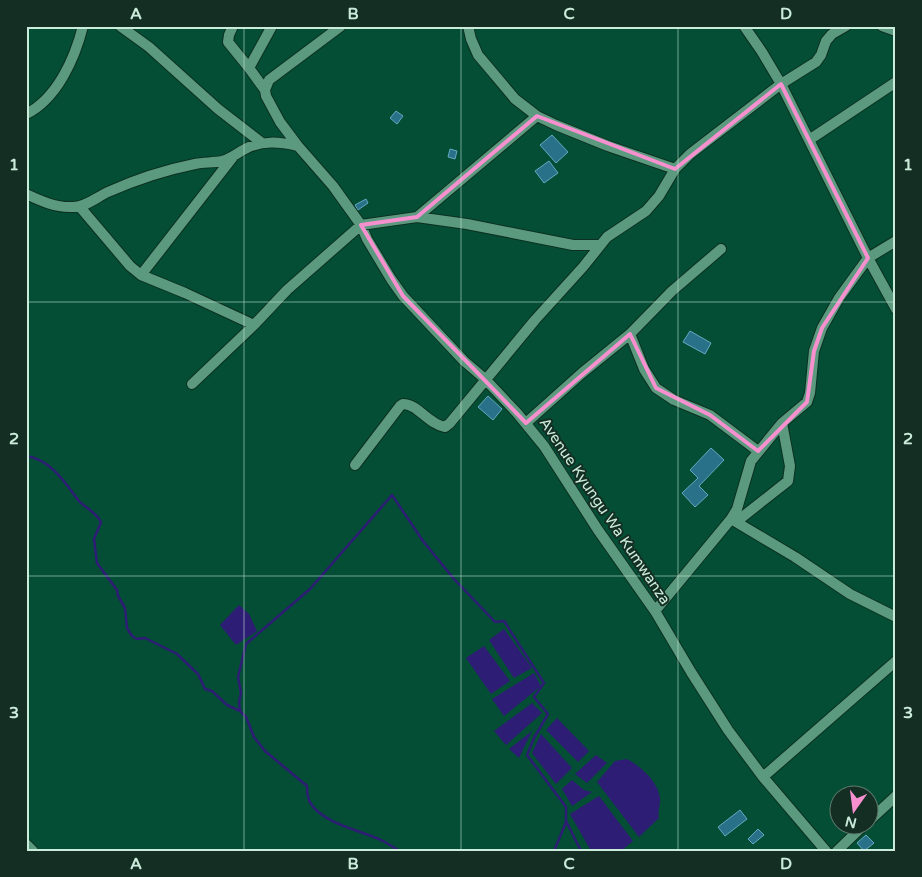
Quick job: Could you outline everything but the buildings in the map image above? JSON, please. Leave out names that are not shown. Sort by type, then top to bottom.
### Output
[{"type":"street","points":[[26,114],[39,108],[51,94],[71,59],[83,26]]},
{"type":"street","points":[[120,26],[148,47],[218,109],[262,143]]},
{"type":"street","name":"Avenue Kyungu Wa Kumwanza","points":[[233,26],[228,42],[264,90],[280,122],[333,186],[361,225],[367,239],[403,296],[464,360],[485,379],[526,423],[544,446],[598,530],[655,610],[728,730],[763,777],[826,851]]},
{"type":"street","points":[[249,68],[272,26]]},
{"type":"street","points":[[264,90],[269,80],[341,26]]},
{"type":"street","points":[[468,26],[478,55],[515,99],[537,116],[608,146],[675,169]]},
{"type":"street","points":[[744,26],[781,84],[868,258],[896,309]]},
{"type":"street","points":[[355,464],[400,406],[406,404],[436,425],[445,427],[450,423],[485,379],[600,245],[616,229],[646,210],[659,196],[675,169],[690,154],[781,84],[816,62],[821,55],[826,41],[832,34],[846,26]]},
{"type":"street","points":[[882,26],[896,31]]},
{"type":"street","points":[[809,140],[896,82]]},
{"type":"street","points":[[417,217],[537,116]]},
{"type":"street","points":[[26,194],[60,207],[80,206],[134,180],[202,162],[220,162],[245,149],[262,143],[285,143],[298,146]]},
{"type":"street","points":[[141,275],[232,157]]},
{"type":"street","points":[[80,206],[130,266],[141,275],[254,325]]},
{"type":"street","points":[[192,384],[288,290],[361,225],[417,217],[467,224],[573,245],[600,245]]},
{"type":"street","points":[[733,520],[749,466],[758,451],[782,423],[807,402],[810,393],[814,351],[822,328],[839,298],[868,258],[896,241]]},
{"type":"street","points":[[573,245],[590,258]]},
{"type":"street","points":[[526,423],[582,373],[630,334],[672,291],[721,249]]},
{"type":"street","points":[[630,334],[644,368],[656,388],[674,400],[710,415],[758,451]]},
{"type":"street","points":[[655,610],[733,520],[788,481],[790,466],[782,423]]},
{"type":"street","points":[[733,520],[850,594],[896,617]]},
{"type":"street","points":[[763,777],[896,661]]},
{"type":"street","points":[[880,811],[896,796]]},
{"type":"street","points":[[837,851],[855,834]]},
{"type":"street","points":[[26,844],[33,851]]},
{"type":"highlighted area","points":[[781,84],[868,258],[822,328],[814,351],[807,402],[758,451],[710,415],[656,388],[630,334],[526,423],[403,296],[361,225],[417,217],[537,116],[675,169]]},
{"type":"shaded area","points":[[239,605],[249,614],[257,631],[236,645],[220,625]]},
{"type":"shaded area","points":[[504,629],[532,668],[514,678],[489,640]]},
{"type":"shaded area","points":[[484,646],[510,681],[491,694],[466,658]]},
{"type":"shaded area","points":[[534,673],[541,686],[504,716],[492,699]]},
{"type":"shaded area","points":[[532,703],[542,713],[506,745],[494,731]]},
{"type":"shaded area","points":[[557,718],[589,751],[578,762],[546,730]]},
{"type":"shaded area","points":[[532,731],[519,758],[509,749]]},
{"type":"shaded area","points":[[541,734],[572,768],[556,784],[532,753]]},
{"type":"shaded area","points":[[596,755],[607,763],[587,783],[575,774]]},
{"type":"shaded area","points":[[627,759],[643,770],[652,780],[659,792],[660,798],[659,818],[639,837],[597,782],[615,761]]},
{"type":"shaded area","points":[[572,780],[584,790],[592,792],[572,806],[562,789]]},
{"type":"shaded area","points":[[599,796],[633,841],[621,851],[591,851],[570,814]]},
{"type":"waterway","points":[[26,456],[35,458],[50,466],[78,500],[96,515],[101,522],[94,539],[97,563],[117,590],[118,596],[125,608],[127,628],[132,636],[137,639],[145,638],[177,654],[198,674],[205,689],[212,691],[227,705],[240,711],[246,717],[254,737],[265,751],[307,786],[309,800],[317,811],[335,822],[383,841],[400,851]]},
{"type":"waterway","points":[[240,711],[241,693],[238,677],[246,644],[310,589],[392,495],[423,541],[454,579],[495,622],[504,621],[544,683],[534,697],[548,714],[534,738],[527,755],[566,807],[566,821],[581,851]]},
{"type":"waterway","points":[[554,851],[566,822]]}]
